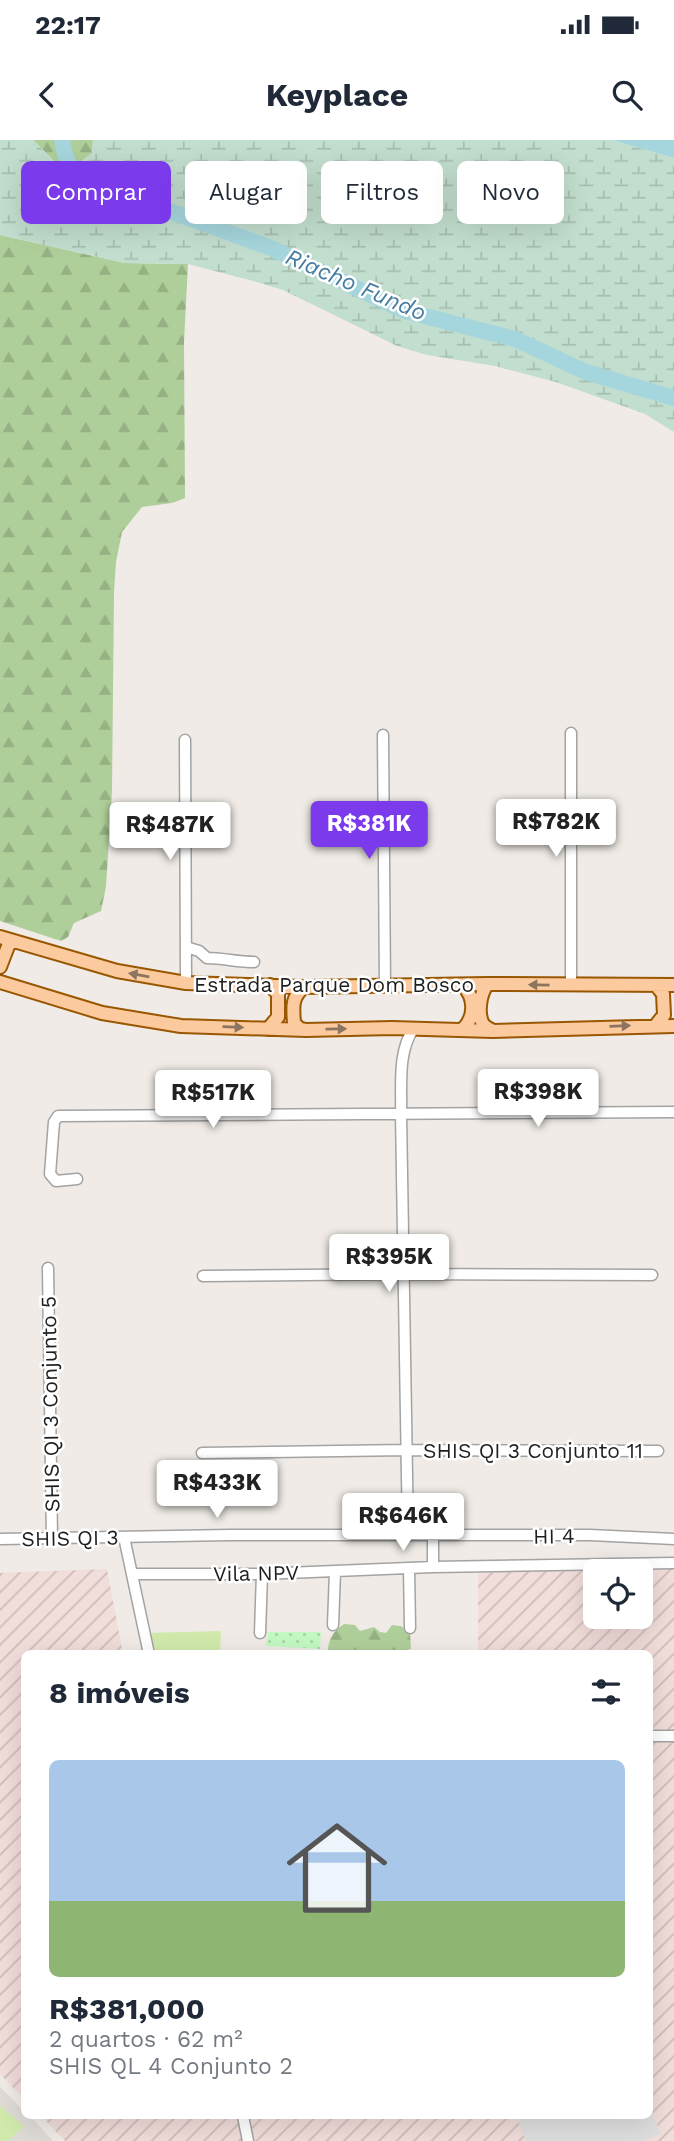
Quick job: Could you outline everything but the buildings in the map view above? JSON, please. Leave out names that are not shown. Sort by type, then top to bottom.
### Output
[{"type":"main road","name":"Estrada Parque Dom Bosco","points":[[5,939],[117,971],[186,983],[304,987],[488,984],[674,986]]},
{"type":"main road","points":[[0,967],[5,939]]},
{"type":"main road","name":"Estrada Parque Dom Bosco","points":[[0,982],[102,1013],[181,1026],[493,1031],[674,1025]]},
{"type":"main road","points":[[488,984],[481,993],[481,1019],[486,1027],[493,1031]]},
{"type":"main road","points":[[268,1029],[278,1017],[278,994],[270,985]]},
{"type":"main road","points":[[462,1030],[471,1020],[472,998],[463,985]]},
{"type":"main road","points":[[656,985],[663,994],[664,1015],[656,1025]]},
{"type":"main road","points":[[674,986],[671,993],[674,1025]]},
{"type":"main road","points":[[304,987],[293,999],[293,1003],[294,1023],[306,1030]]},
{"type":"street","points":[[571,733],[572,985]]},
{"type":"street","points":[[383,735],[386,986]]},
{"type":"street","points":[[185,740],[186,983]]},
{"type":"street","points":[[186,947],[199,951],[207,958],[254,962]]},
{"type":"street","points":[[392,1028],[403,1053]]},
{"type":"street","points":[[408,1536],[401,1114],[403,1053],[406,1040],[414,1028]]},
{"type":"street","points":[[77,1179],[56,1181],[50,1174],[54,1122],[58,1116],[674,1112]]},
{"type":"street","name":"SHIS QI 3 Conjunto 5","points":[[48,1268],[52,1539]]},
{"type":"street","points":[[203,1276],[652,1275]]},
{"type":"street","name":"SHIS QI 3 Conjunto 11","points":[[202,1454],[407,1450],[658,1451]]},
{"type":"street","name":"SHIS QI 3","points":[[0,1539],[230,1535],[433,1536]]},
{"type":"street","name":"HI 4","points":[[433,1536],[603,1535],[674,1539]]},
{"type":"street","points":[[433,1536],[433,1567]]},
{"type":"street","points":[[124,1537],[148,1650]]},
{"type":"street","name":"Vila NPV","points":[[132,1574],[261,1574],[433,1567],[674,1563]]},
{"type":"street","points":[[409,1568],[410,1628]]},
{"type":"street","points":[[333,1625],[335,1572]]},
{"type":"street","points":[[260,1633],[261,1574]]},
{"type":"street","points":[[653,1736],[674,1736]]},
{"type":"street","points":[[244,2119],[248,2141]]},
{"type":"shaded area","points":[[653,1564],[674,1564],[674,2141],[65,2141],[44,2119],[653,2119],[653,1650],[478,1650],[478,1574],[583,1565],[583,1629],[653,1629]]},
{"type":"shaded area","points":[[107,1569],[122,1650],[21,1650],[21,2096],[0,2074],[0,1573]]},
{"type":"shaded area","points":[[0,2087],[21,2108],[21,2119],[33,2119],[53,2141],[0,2141]]},
{"type":"shaded area","points":[[653,2115],[661,2134],[643,2141],[526,2141],[517,2119],[653,2119]]},
{"type":"green space","points":[[0,140],[33,140],[54,161],[21,161],[21,224],[171,224],[171,161],[82,161],[92,153],[93,140],[612,140],[674,158],[674,432],[645,414],[556,382],[495,366],[427,355],[397,346],[283,290],[253,281],[188,264],[125,263],[0,235]]},
{"type":"green space","points":[[33,140],[93,140],[92,153],[82,161],[54,161]]},
{"type":"green space","points":[[0,235],[125,263],[188,264],[184,342],[185,498],[172,503],[142,507],[122,532],[114,592],[112,791],[106,887],[101,911],[74,923],[68,937],[61,941],[0,921]]},
{"type":"green space","points":[[344,1624],[355,1625],[360,1631],[374,1627],[386,1633],[392,1625],[401,1626],[410,1633],[411,1649],[328,1650],[337,1630]]},
{"type":"green space","points":[[221,1631],[220,1650],[152,1650],[148,1633]]},
{"type":"green space","points":[[268,1632],[321,1632],[320,1649],[266,1646]]},
{"type":"green space","points":[[0,2106],[24,2126],[8,2141],[0,2141]]},
{"type":"water","points":[[612,140],[674,140],[674,158]]},
{"type":"waterway","name":"Riacho Fundo","points":[[62,140],[71,167],[95,184],[271,248],[405,311],[515,339],[586,372],[674,398]]}]
